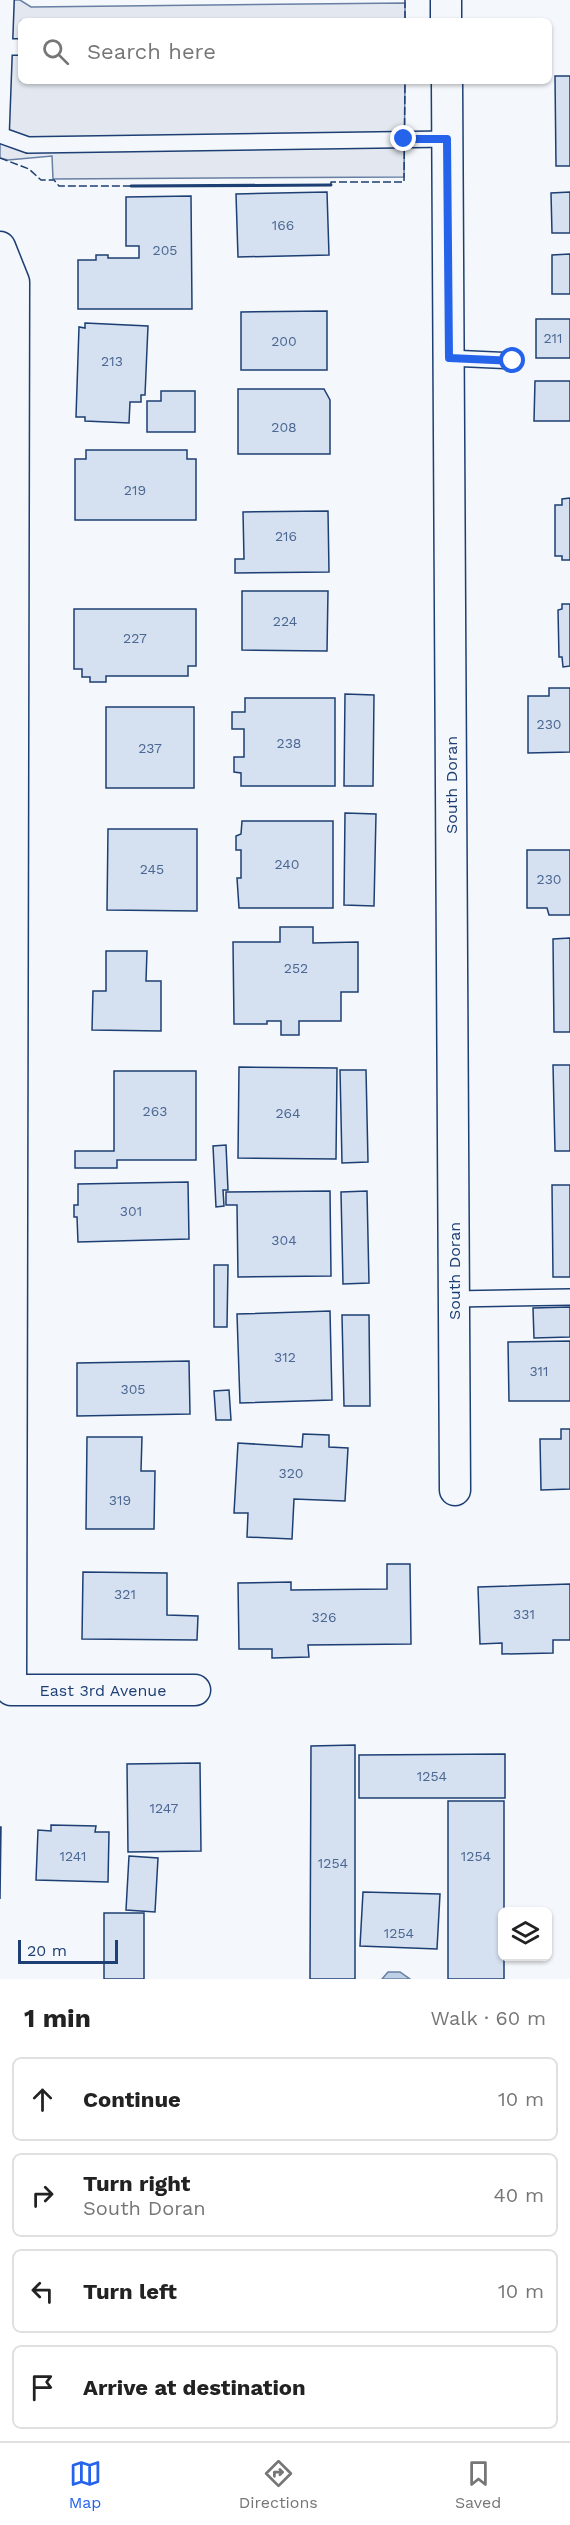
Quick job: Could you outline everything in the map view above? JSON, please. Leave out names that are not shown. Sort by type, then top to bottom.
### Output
[{"type":"street","points":[[446,0],[446,18]]},
{"type":"street","name":"South Doran","points":[[447,84],[454,1490]]},
{"type":"street","points":[[0,247],[14,282],[7,553],[6,945]]},
{"type":"street","name":"East 3rd Avenue","points":[[6,945],[11,1690],[195,1690]]},
{"type":"lane","points":[[6,0],[2,47],[1,135],[28,144],[447,139]]},
{"type":"lane","points":[[2,47],[18,47]]},
{"type":"lane","points":[[449,358],[513,361]]},
{"type":"lane","points":[[454,1299],[570,1297]]},
{"type":"shaded area","points":[[0,0],[20,0],[31,7],[405,3],[405,18],[18,18],[18,84],[405,84],[404,177],[53,179],[52,156],[8,160],[0,158]]},
{"type":"water","points":[[388,1972],[400,1972],[410,1979],[382,1979]]},
{"type":"building","points":[[555,76],[570,76],[570,166],[556,166]]},
{"type":"building","points":[[327,192],[329,255],[238,257],[236,194]]},
{"type":"building","points":[[570,192],[570,233],[552,233],[551,193]]},
{"type":"building","points":[[191,196],[192,309],[78,309],[78,260],[96,260],[96,255],[108,255],[108,258],[139,258],[139,246],[126,246],[126,197]]},
{"type":"building","points":[[570,254],[570,294],[552,294],[552,255]]},
{"type":"building","points":[[327,311],[327,370],[241,370],[241,312]]},
{"type":"building","points":[[536,319],[570,319],[570,358],[536,358]]},
{"type":"building","points":[[85,323],[148,326],[145,395],[141,395],[141,402],[130,402],[129,423],[85,421],[85,417],[76,417],[79,327],[85,328]]},
{"type":"building","points":[[535,381],[570,381],[570,421],[534,421]]},
{"type":"building","points":[[238,389],[324,389],[330,400],[330,454],[238,454]]},
{"type":"building","points":[[161,391],[195,391],[195,432],[147,432],[147,401],[161,401]]},
{"type":"building","points":[[86,450],[187,450],[187,459],[196,459],[196,520],[75,520],[75,459],[86,459]]},
{"type":"building","points":[[570,498],[570,560],[562,560],[562,556],[555,556],[555,505],[562,505],[562,499]]},
{"type":"building","points":[[328,511],[329,572],[235,573],[235,559],[244,559],[243,512]]},
{"type":"building","points":[[242,591],[328,591],[327,651],[242,650]]},
{"type":"building","points":[[562,604],[570,604],[570,666],[563,667],[562,657],[559,657],[558,610],[562,609]]},
{"type":"building","points":[[74,609],[196,609],[196,666],[188,666],[188,676],[106,676],[106,682],[90,682],[90,677],[82,677],[82,669],[74,669]]},
{"type":"building","points":[[549,688],[570,688],[570,752],[528,753],[528,696],[549,696]]},
{"type":"building","points":[[345,694],[374,695],[373,786],[344,786]]},
{"type":"building","points":[[245,698],[335,698],[335,786],[241,786],[241,773],[234,772],[234,757],[244,757],[244,729],[232,729],[232,712],[245,712]]},
{"type":"building","points":[[106,707],[194,707],[194,788],[106,788]]},
{"type":"building","points":[[345,813],[376,814],[374,906],[344,905]]},
{"type":"building","points":[[242,821],[333,821],[333,908],[239,908],[237,878],[241,878],[241,850],[236,850],[236,836],[241,834]]},
{"type":"building","points":[[108,829],[197,829],[197,911],[107,910]]},
{"type":"building","points":[[527,850],[570,850],[570,915],[549,915],[547,908],[527,908]]},
{"type":"building","points":[[280,927],[313,927],[313,943],[358,942],[358,992],[341,992],[341,1021],[299,1021],[299,1035],[281,1035],[281,1021],[267,1021],[267,1024],[234,1024],[233,942],[280,942]]},
{"type":"building","points":[[570,938],[570,1032],[554,1032],[553,939]]},
{"type":"building","points":[[106,951],[147,951],[146,981],[161,981],[161,1031],[92,1030],[93,991],[106,991]]},
{"type":"building","points":[[553,1065],[570,1065],[570,1151],[555,1151]]},
{"type":"building","points":[[239,1067],[337,1068],[336,1159],[238,1158]]},
{"type":"building","points":[[340,1070],[366,1070],[368,1162],[342,1163]]},
{"type":"building","points":[[114,1071],[196,1071],[196,1160],[117,1160],[117,1168],[75,1168],[75,1151],[114,1151]]},
{"type":"building","points":[[226,1145],[228,1190],[223,1190],[224,1206],[216,1207],[213,1146]]},
{"type":"building","points":[[188,1182],[189,1239],[78,1242],[74,1205],[78,1205],[78,1184]]},
{"type":"building","points":[[552,1185],[570,1185],[570,1277],[553,1277]]},
{"type":"building","points":[[330,1191],[331,1276],[238,1277],[237,1205],[226,1205],[226,1192]]},
{"type":"building","points":[[367,1191],[369,1283],[343,1284],[341,1192]]},
{"type":"building","points":[[214,1265],[228,1265],[227,1327],[214,1327]]},
{"type":"building","points":[[570,1307],[570,1337],[534,1338],[533,1308]]},
{"type":"building","points":[[330,1311],[332,1400],[240,1403],[237,1314]]},
{"type":"building","points":[[342,1315],[369,1315],[370,1406],[344,1406]]},
{"type":"building","points":[[570,1341],[570,1401],[509,1401],[508,1342]]},
{"type":"building","points":[[189,1361],[190,1414],[77,1416],[77,1363]]},
{"type":"building","points":[[229,1390],[231,1420],[216,1420],[214,1391]]},
{"type":"building","points":[[561,1429],[570,1429],[570,1489],[541,1490],[540,1439],[561,1439]]},
{"type":"building","points":[[303,1434],[329,1435],[329,1447],[348,1448],[345,1501],[294,1499],[292,1539],[247,1537],[248,1513],[234,1513],[238,1443],[302,1447]]},
{"type":"building","points":[[87,1437],[142,1437],[141,1471],[155,1471],[154,1529],[86,1529]]},
{"type":"building","points":[[387,1564],[410,1564],[411,1644],[308,1645],[309,1657],[272,1658],[272,1649],[239,1649],[238,1583],[291,1582],[291,1590],[387,1589]]},
{"type":"building","points":[[83,1572],[167,1573],[167,1615],[198,1616],[197,1640],[82,1639]]},
{"type":"building","points":[[570,1584],[570,1640],[553,1640],[553,1653],[502,1654],[502,1643],[480,1644],[478,1587]]},
{"type":"building","points":[[355,1745],[355,1979],[310,1979],[311,1746]]},
{"type":"building","points":[[505,1754],[505,1798],[359,1798],[359,1755]]},
{"type":"building","points":[[200,1763],[201,1851],[128,1852],[127,1764]]},
{"type":"building","points":[[448,1801],[504,1801],[504,1907],[498,1907],[498,1961],[504,1961],[504,1979],[448,1979]]},
{"type":"building","points":[[51,1825],[96,1826],[95,1832],[109,1832],[108,1882],[36,1880],[38,1830],[51,1831]]},
{"type":"building","points":[[0,1827],[1,1827],[0,1899]]},
{"type":"building","points":[[129,1856],[158,1858],[155,1912],[126,1910]]},
{"type":"building","points":[[363,1892],[440,1894],[437,1949],[360,1946]]},
{"type":"building","points":[[104,1913],[144,1913],[144,1979],[104,1979]]},
{"type":"fence","points":[[405,0],[405,18]]},
{"type":"fence","points":[[331,185],[331,182],[404,182],[405,84]]},
{"type":"fence","points":[[0,158],[29,169],[41,180],[54,180],[59,186],[131,186]]},
{"type":"wall","points":[[131,186],[331,185]]},
{"type":"route","points":[[404,139],[447,139],[449,358],[513,361]]}]
